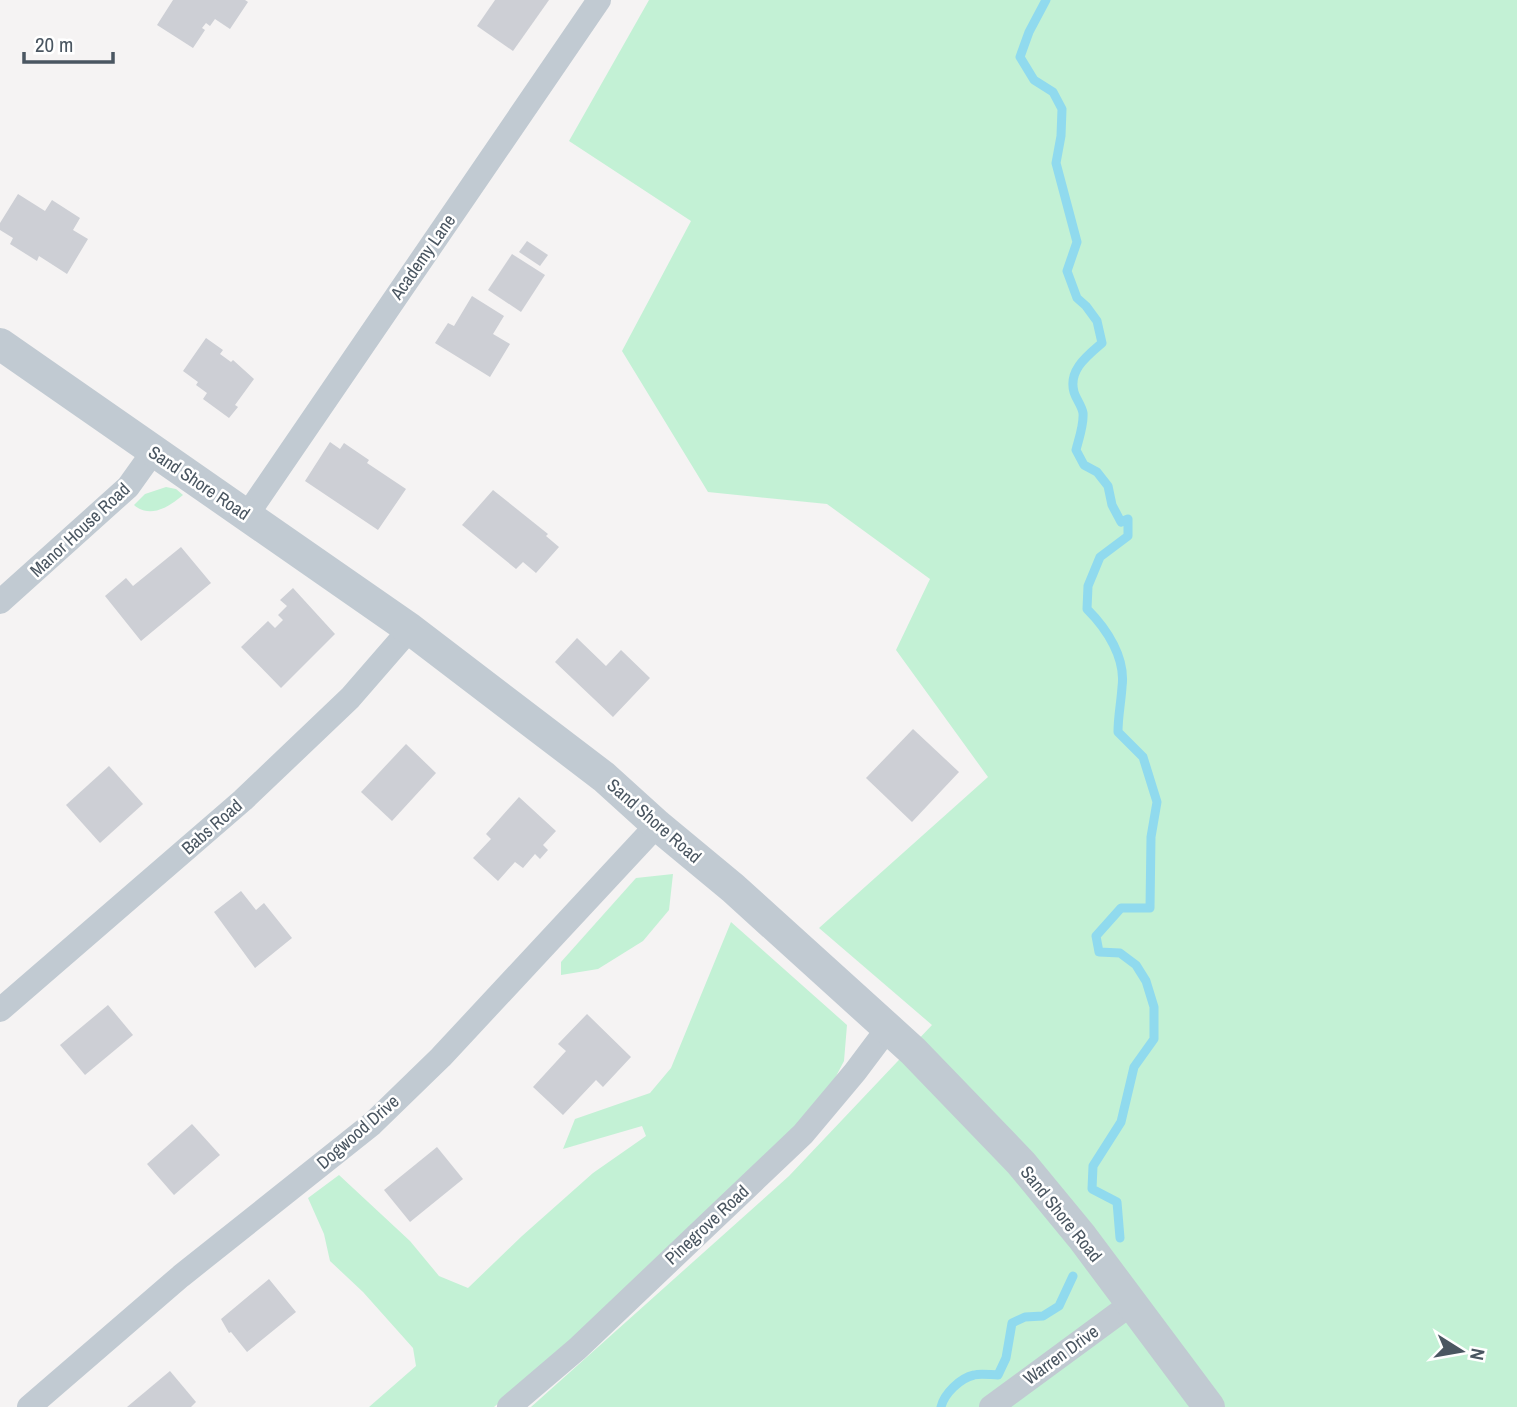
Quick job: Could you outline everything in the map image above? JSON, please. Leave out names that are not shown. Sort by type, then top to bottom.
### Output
[{"type":"street","name":"Academy Lane","points":[[247,515],[599,0]]},
{"type":"street","name":"Sand Shore Road","points":[[0,344],[410,629],[604,777],[733,888],[888,1028],[1021,1163],[1082,1237],[1209,1407]]},
{"type":"street","name":"Manor House Road","points":[[0,603],[128,487],[153,452]]},
{"type":"street","name":"Babs Road","points":[[0,1010],[243,800],[350,698],[410,629]]},
{"type":"street","name":"Dogwood Drive","points":[[29,1407],[181,1276],[372,1124],[441,1057],[657,825]]},
{"type":"street","name":"Pinegrove Road","points":[[509,1407],[577,1349],[803,1134],[888,1028]]},
{"type":"street","name":"Warren Drive","points":[[991,1407],[1131,1304]]},
{"type":"green space","points":[[649,0],[1517,0],[1517,1407],[531,1407],[789,1176],[932,1025],[819,928],[988,777],[896,650],[930,579],[827,504],[708,492],[622,351],[691,221],[569,141]]},
{"type":"green space","points":[[166,487],[176,489],[183,495],[159,510],[146,511],[134,505],[145,494]]},
{"type":"green space","points":[[673,874],[669,910],[643,941],[598,969],[561,975],[561,962],[636,878]]},
{"type":"green space","points":[[731,922],[847,1025],[844,1061],[832,1084],[790,1133],[555,1356],[494,1407],[369,1407],[416,1366],[413,1348],[363,1292],[330,1261],[324,1234],[308,1198],[339,1175],[410,1241],[439,1276],[468,1288],[593,1173],[646,1136],[642,1126],[563,1149],[575,1119],[650,1093],[671,1068]]},
{"type":"building","points":[[173,0],[248,2],[230,29],[215,19],[210,26],[206,23],[202,28],[205,30],[193,48],[157,25]]},
{"type":"building","points":[[495,0],[549,0],[513,51],[477,26]]},
{"type":"building","points":[[18,194],[45,211],[52,200],[80,218],[73,230],[88,239],[67,274],[39,256],[37,261],[10,244],[13,238],[0,230],[0,223]]},
{"type":"building","points":[[527,241],[548,255],[540,266],[519,252]]},
{"type":"building","points":[[512,254],[545,275],[521,312],[488,290]]},
{"type":"building","points":[[472,296],[504,316],[493,334],[510,344],[490,377],[435,343],[448,323],[454,326]]},
{"type":"building","points":[[206,338],[223,350],[220,354],[231,362],[233,360],[254,379],[229,418],[203,399],[207,393],[183,371]]},
{"type":"building","points":[[330,442],[340,449],[344,443],[369,460],[367,463],[406,489],[378,530],[305,481]]},
{"type":"building","points":[[493,490],[548,534],[546,536],[559,547],[536,573],[523,562],[516,569],[462,525]]},
{"type":"building","points":[[181,547],[211,583],[141,641],[105,596],[126,578],[133,586]]},
{"type":"building","points":[[293,588],[335,634],[281,688],[241,647],[268,621],[275,628],[283,620],[278,615],[287,606],[280,600]]},
{"type":"building","points":[[577,638],[606,666],[621,650],[650,678],[613,717],[555,662]]},
{"type":"building","points":[[913,729],[959,772],[912,822],[866,778]]},
{"type":"building","points":[[406,744],[436,773],[392,821],[361,792]]},
{"type":"building","points":[[109,766],[143,804],[100,843],[66,805]]},
{"type":"building","points":[[519,797],[556,831],[543,845],[548,850],[540,859],[535,854],[523,868],[515,862],[498,881],[473,858],[491,839],[486,834]]},
{"type":"building","points":[[241,891],[256,910],[264,903],[292,938],[255,968],[214,912]]},
{"type":"building","points":[[108,1005],[133,1035],[85,1075],[60,1045]]},
{"type":"building","points":[[587,1014],[631,1057],[603,1087],[596,1080],[563,1115],[533,1087],[566,1051],[558,1044]]},
{"type":"building","points":[[192,1124],[220,1155],[174,1195],[147,1164]]},
{"type":"building","points":[[437,1147],[463,1179],[410,1222],[384,1190]]},
{"type":"building","points":[[269,1279],[296,1312],[247,1352],[231,1332],[229,1333],[221,1319]]},
{"type":"building","points":[[170,1371],[196,1402],[191,1407],[127,1407]]},
{"type":"waterway","points":[[1046,0],[1029,32],[1020,57],[1034,80],[1053,92],[1062,109],[1056,163],[1077,242],[1067,271],[1077,298],[1097,321],[1102,343],[1080,364],[1074,377],[1074,392],[1083,413],[1076,450],[1084,465],[1097,472],[1108,486],[1112,505],[1121,522],[1128,519],[1128,536],[1100,557],[1088,586],[1087,609],[1108,635],[1118,655],[1122,676],[1118,732],[1143,757],[1157,802],[1151,837],[1150,908],[1121,908],[1096,936],[1099,952],[1120,953],[1136,965],[1146,981],[1154,1007],[1154,1039],[1134,1067],[1121,1122],[1093,1166],[1092,1189],[1117,1202],[1120,1238]]},
{"type":"waterway","points":[[941,1407],[949,1392],[963,1379],[977,1374],[998,1375],[1006,1358],[1012,1323],[1025,1317],[1043,1316],[1059,1306],[1073,1276]]}]
